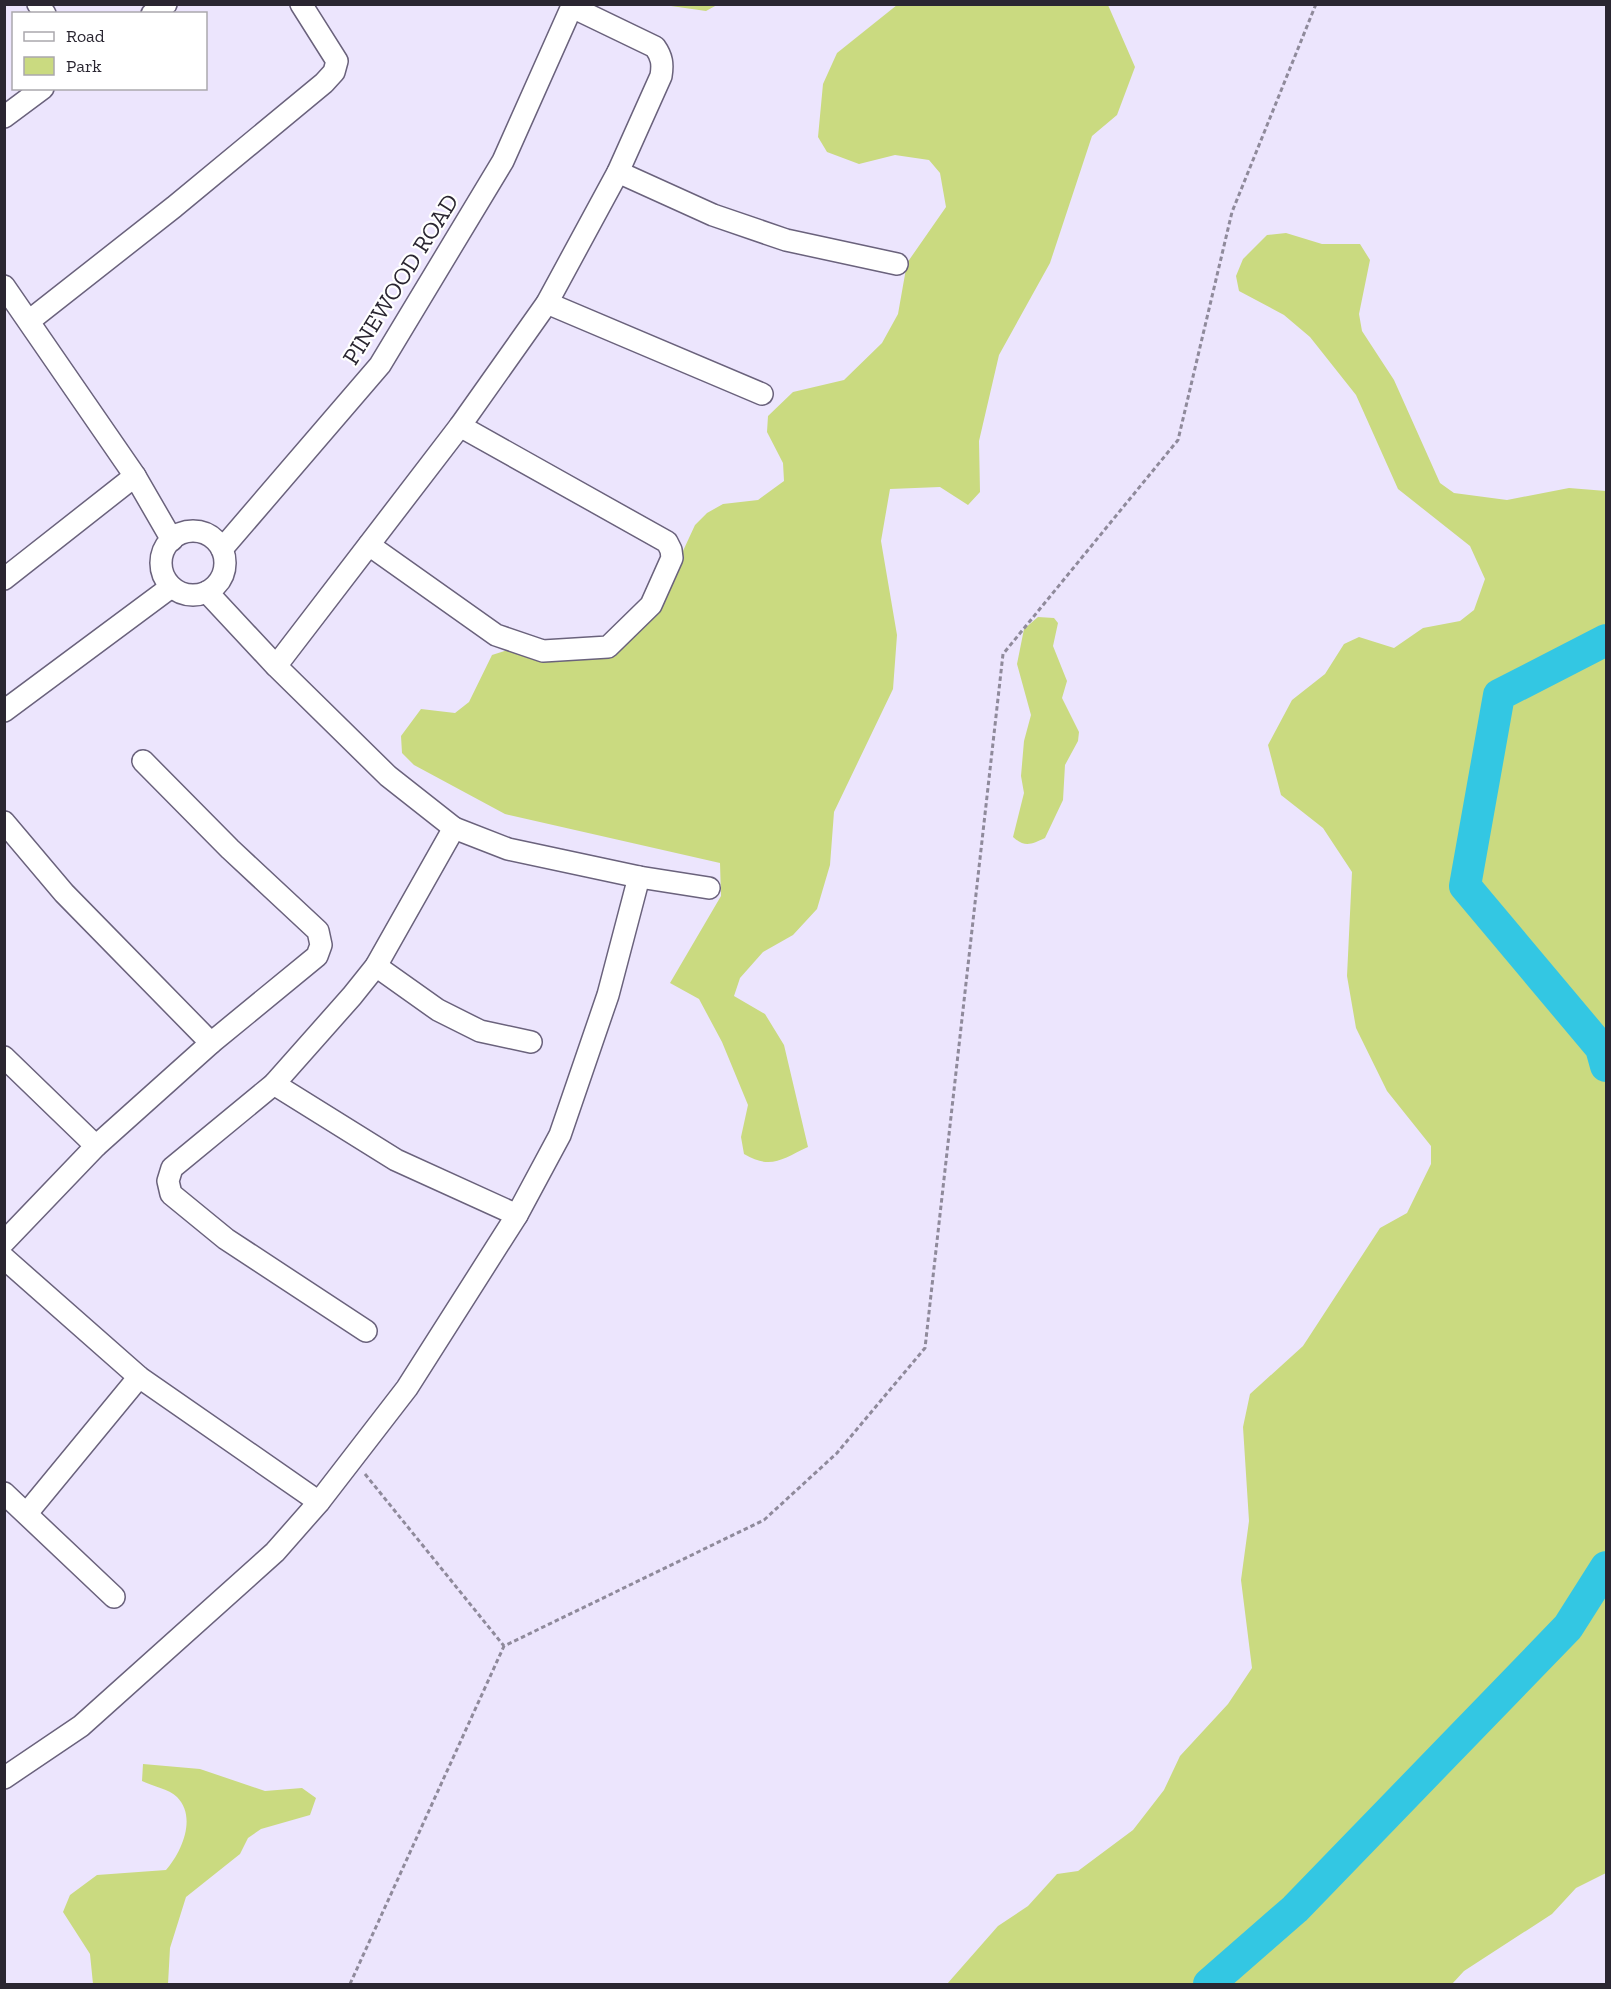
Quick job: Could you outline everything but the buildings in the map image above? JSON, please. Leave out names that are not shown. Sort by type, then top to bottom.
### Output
[{"type":"street","points":[[29,321],[174,207],[329,78],[334,72],[337,61],[300,4]]},
{"type":"street","points":[[276,666],[460,426],[547,303],[618,172],[661,76],[663,66],[661,56],[655,47],[572,6]]},
{"type":"street","name":"PINEWOOD ROAD","points":[[222,549],[380,365],[503,160],[572,6]]},
{"type":"street","points":[[4,117],[41,90]]},
{"type":"street","points":[[618,172],[713,215],[786,240],[897,264]]},
{"type":"street","points":[[4,286],[135,476],[171,540]]},
{"type":"street","points":[[547,303],[762,394]]},
{"type":"street","points":[[369,545],[496,634],[543,651],[608,646],[651,605],[672,558],[667,542],[460,426]]},
{"type":"street","points":[[4,579],[135,476]]},
{"type":"street","points":[[199,532],[208,535],[222,549],[225,569],[215,587],[207,592],[188,595],[171,587],[161,568],[161,558],[171,540],[180,534],[199,532]]},
{"type":"street","points":[[4,711],[171,587]]},
{"type":"street","points":[[207,592],[276,666],[388,776],[454,828],[508,849],[639,878],[709,888]]},
{"type":"street","points":[[4,1242],[96,1146],[211,1044],[317,956],[321,945],[318,931],[230,849],[143,760]]},
{"type":"street","points":[[4,822],[64,893],[211,1044]]},
{"type":"street","points":[[366,1331],[226,1239],[171,1194],[168,1181],[172,1168],[274,1084],[376,966],[454,828]]},
{"type":"street","points":[[7,1771],[81,1726],[275,1552],[319,1502],[407,1388],[517,1215],[560,1135],[608,995],[639,878]]},
{"type":"street","points":[[376,966],[438,1010],[480,1031],[531,1042]]},
{"type":"street","points":[[4,1057],[96,1146]]},
{"type":"street","points":[[274,1084],[396,1160],[517,1215]]},
{"type":"street","points":[[4,1258],[139,1377],[319,1502]]},
{"type":"street","points":[[27,1513],[139,1377]]},
{"type":"street","points":[[4,1493],[114,1597]]},
{"type":"path","points":[[350,1984],[504,1646],[764,1520],[837,1453],[925,1348],[1003,654],[1178,440],[1232,212],[1316,4]]},
{"type":"path","points":[[352,1459],[504,1646]]},
{"type":"green space","points":[[717,4],[706,11],[664,5]]},
{"type":"green space","points":[[897,5],[1108,5],[1135,67],[1117,115],[1092,136],[1050,263],[999,355],[979,441],[980,492],[968,505],[940,487],[890,489],[881,541],[897,635],[893,689],[834,812],[830,865],[817,909],[793,935],[763,952],[740,978],[734,996],[765,1014],[784,1045],[808,1147],[783,1159],[769,1162],[753,1159],[744,1154],[741,1137],[748,1105],[722,1042],[699,999],[670,983],[721,896],[720,863],[505,814],[414,765],[402,753],[401,736],[421,709],[455,713],[469,702],[492,655],[520,646],[607,647],[658,605],[695,525],[707,513],[723,504],[758,500],[784,481],[783,463],[767,432],[768,416],[793,392],[844,380],[882,343],[898,314],[907,263],[946,207],[940,173],[929,160],[895,155],[859,164],[827,152],[818,137],[823,84],[837,53]]},
{"type":"green space","points":[[1286,233],[1322,244],[1360,244],[1370,260],[1359,314],[1362,331],[1394,380],[1440,483],[1454,493],[1507,500],[1569,488],[1606,491],[1606,1873],[1576,1888],[1552,1914],[1464,1971],[1452,1984],[947,1984],[998,1926],[1028,1906],[1057,1874],[1078,1871],[1133,1830],[1164,1790],[1180,1756],[1228,1704],[1252,1668],[1241,1580],[1249,1521],[1243,1427],[1250,1394],[1303,1346],[1380,1228],[1407,1213],[1431,1164],[1431,1146],[1387,1091],[1356,1028],[1347,976],[1352,872],[1323,828],[1281,795],[1268,745],[1292,700],[1325,674],[1344,644],[1359,637],[1394,648],[1423,628],[1460,621],[1474,610],[1485,579],[1470,546],[1398,489],[1356,395],[1310,337],[1284,315],[1239,291],[1236,276],[1243,259],[1267,235]]},
{"type":"green space","points":[[1038,617],[1054,618],[1058,623],[1053,646],[1067,681],[1062,698],[1079,732],[1078,741],[1065,765],[1063,800],[1045,838],[1025,844],[1013,837],[1024,793],[1021,776],[1024,741],[1031,715],[1017,664],[1024,629]]},
{"type":"green space","points":[[143,1764],[200,1769],[265,1791],[302,1788],[316,1798],[310,1815],[261,1829],[248,1838],[240,1854],[186,1897],[170,1948],[168,1984],[93,1984],[90,1954],[63,1912],[70,1895],[97,1875],[166,1870],[177,1854],[185,1834],[187,1824],[183,1805],[170,1792],[142,1781]]},
{"type":"waterway","points":[[1606,640],[1499,695],[1465,886],[1601,1048],[1606,1066]]},
{"type":"waterway","points":[[1209,1984],[1295,1909],[1568,1627],[1606,1567]]}]
